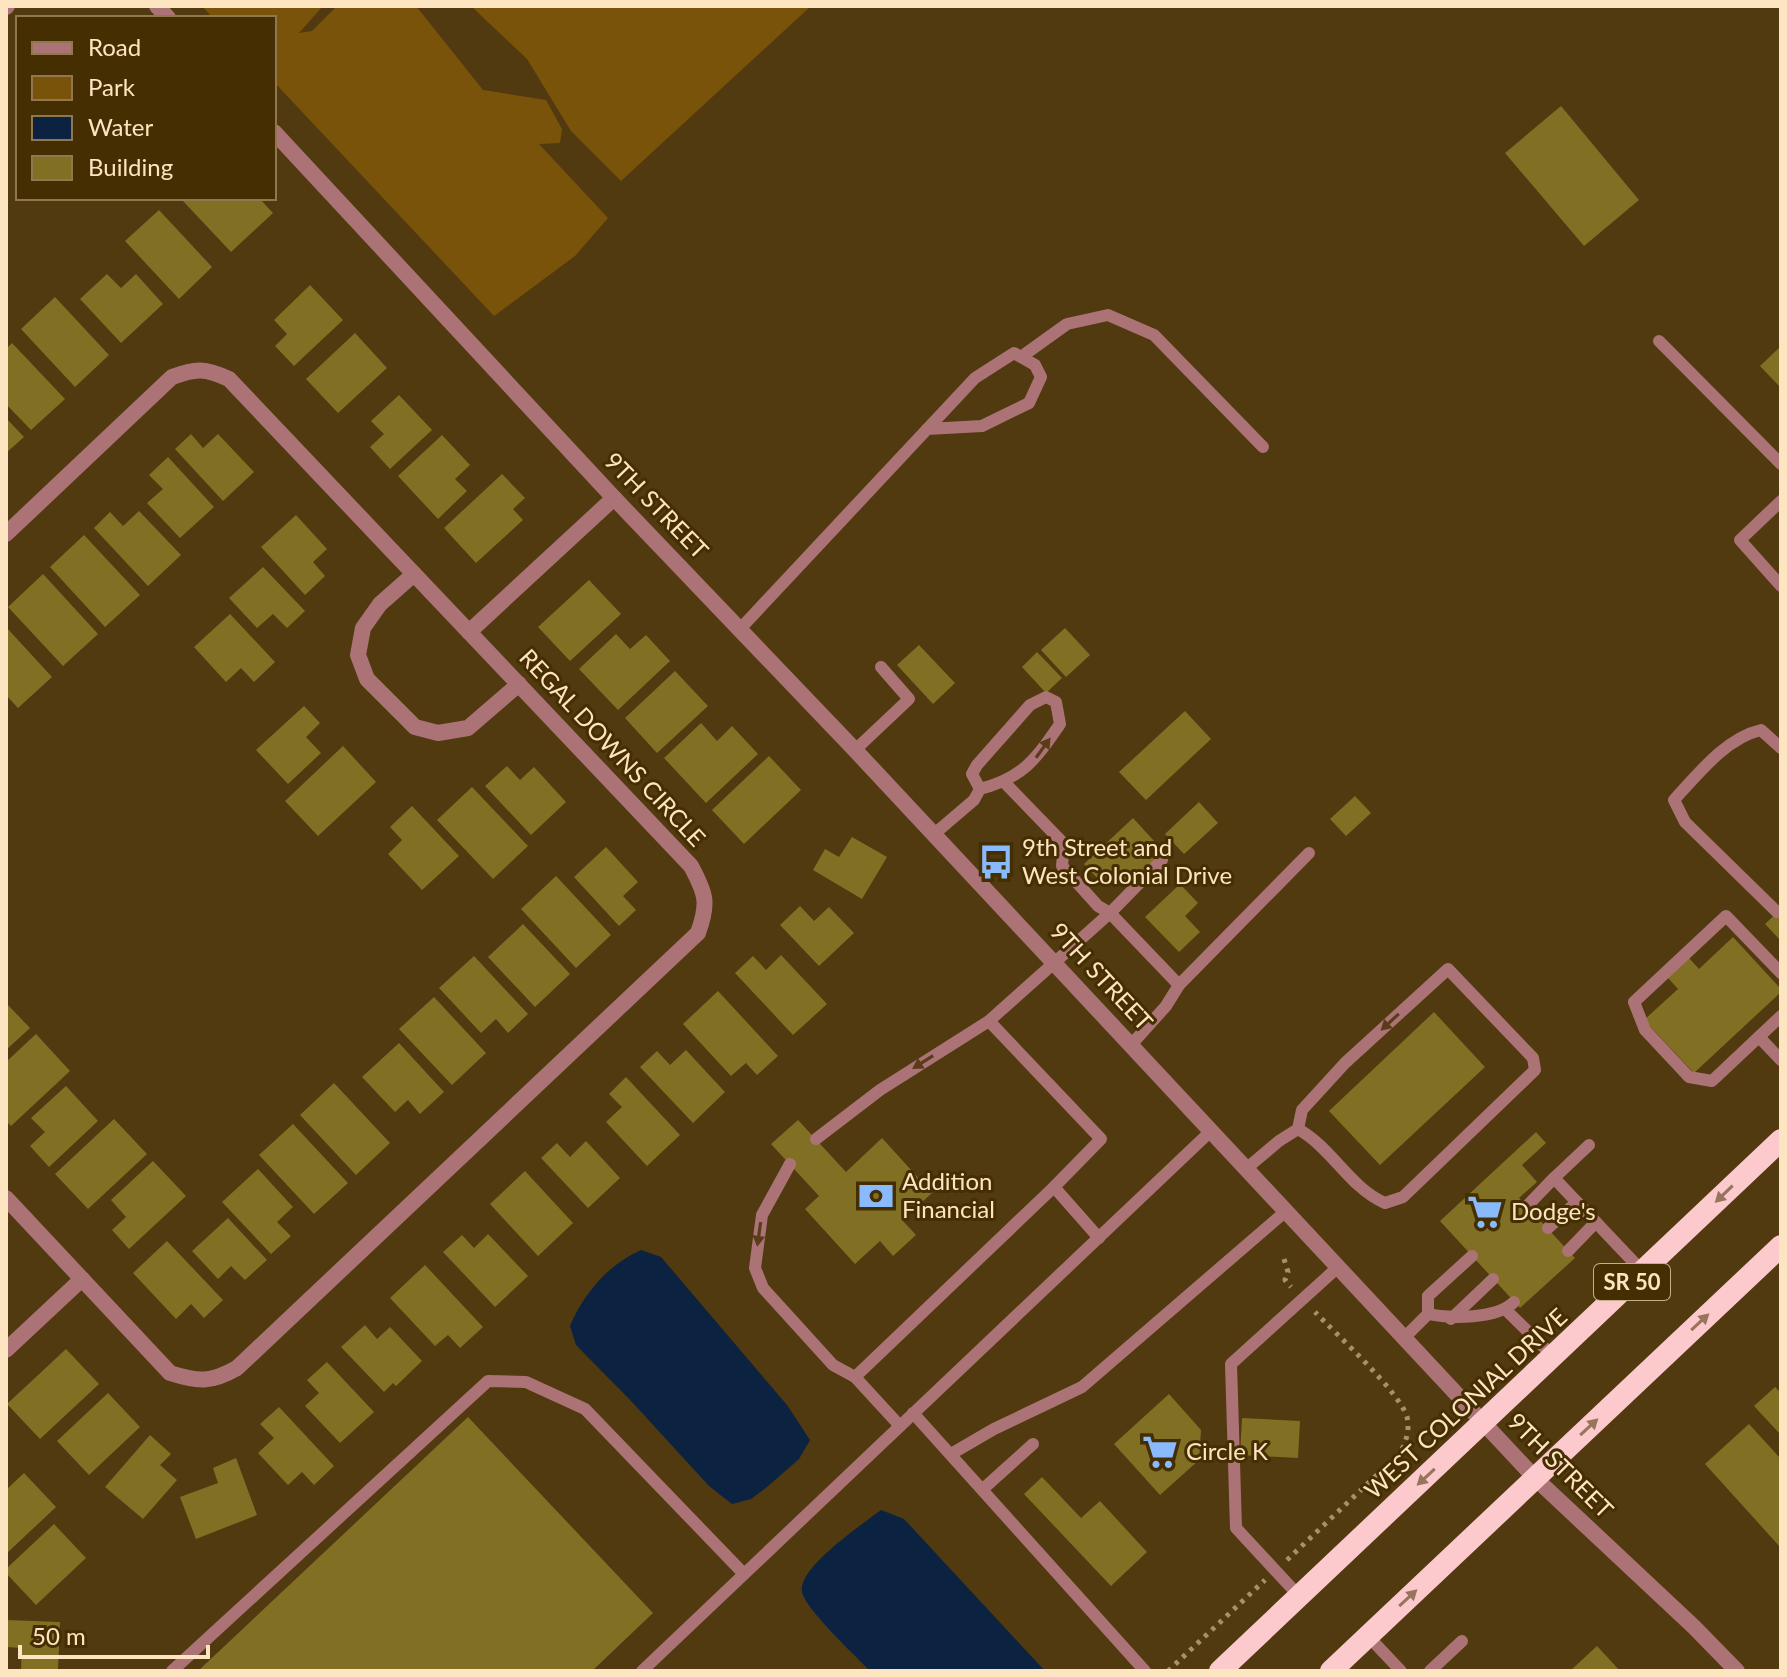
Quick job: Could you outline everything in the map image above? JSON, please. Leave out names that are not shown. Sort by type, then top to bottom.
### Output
[{"type":"highway","name":"WEST COLONIAL DRIVE","points":[[1220,1671],[1781,1140]]},
{"type":"highway","points":[[1331,1671],[1781,1246]]},
{"type":"street","name":"9TH STREET","points":[[276,134],[1535,1478],[1737,1671]]},
{"type":"street","name":"REGAL DOWNS CIRCLE","points":[[6,534],[172,377],[195,368],[229,379],[691,866],[704,891],[706,910],[698,933],[237,1368],[220,1378],[195,1381],[170,1373],[6,1198]]},
{"type":"street","points":[[469,632],[614,498]]},
{"type":"street","points":[[414,574],[380,604],[363,628],[358,655],[367,679],[415,727],[438,733],[468,728],[519,684]]},
{"type":"street","points":[[6,1350],[82,1279]]},
{"type":"lane","points":[[1021,357],[1067,324],[1108,315],[1154,335],[1263,447]]},
{"type":"lane","points":[[1659,341],[1781,464]]},
{"type":"lane","points":[[740,629],[927,429],[975,378],[1014,353],[1035,365],[1041,377],[1029,403],[982,426],[927,429]]},
{"type":"lane","points":[[1781,501],[1740,540],[1781,586]]},
{"type":"lane","points":[[855,750],[909,699],[881,667]]},
{"type":"lane","points":[[933,835],[974,800],[980,789],[1005,783],[1037,757],[1060,724],[1056,702],[1046,697],[1030,705],[977,765],[972,774],[980,789]]},
{"type":"lane","points":[[1777,912],[1685,822],[1674,800],[1745,734],[1761,730],[1781,748]]},
{"type":"lane","points":[[1005,783],[1064,844],[1062,866],[1179,985]]},
{"type":"lane","points":[[1131,1045],[1166,1006],[1179,985],[1309,853]]},
{"type":"lane","points":[[816,1139],[880,1090],[989,1021],[1110,913],[1162,860]]},
{"type":"lane","points":[[1781,973],[1726,916],[1634,1002],[1645,1030],[1689,1077],[1712,1081],[1781,1016]]},
{"type":"lane","points":[[1247,1168],[1298,1129],[1302,1110],[1345,1063],[1448,969],[1533,1058],[1535,1070],[1403,1197],[1385,1203],[1372,1198],[1313,1137],[1298,1129]]},
{"type":"lane","points":[[855,1377],[1101,1139],[989,1021]]},
{"type":"lane","points":[[1759,1037],[1781,1060]]},
{"type":"lane","points":[[642,1671],[1212,1130]]},
{"type":"lane","points":[[1527,1206],[1589,1145]]},
{"type":"lane","points":[[790,1164],[762,1215],[755,1268],[763,1288],[833,1365],[855,1377],[900,1426]]},
{"type":"lane","points":[[1554,1178],[1643,1272]]},
{"type":"lane","points":[[1054,1187],[1099,1238]]},
{"type":"lane","points":[[1548,1228],[1577,1202]]},
{"type":"lane","points":[[951,1454],[994,1429],[1082,1387],[1286,1211]]},
{"type":"lane","points":[[1568,1251],[1596,1222]]},
{"type":"lane","points":[[1404,1338],[1428,1314],[1428,1296],[1472,1256]]},
{"type":"lane","points":[[1299,1596],[1236,1528],[1231,1364],[1337,1268]]},
{"type":"lane","points":[[1451,1319],[1493,1279]]},
{"type":"lane","points":[[1428,1314],[1451,1319],[1510,1306],[1554,1357]]},
{"type":"lane","points":[[172,1671],[488,1381],[526,1382],[585,1409],[744,1574]]},
{"type":"lane","points":[[913,1413],[1145,1671]]},
{"type":"lane","points":[[983,1489],[1033,1444]]},
{"type":"lane","points":[[1368,1636],[1401,1671]]},
{"type":"lane","points":[[1430,1671],[1462,1641]]},
{"type":"path","points":[[1168,1671],[1400,1453],[1406,1441],[1407,1418],[1394,1394],[1285,1280],[1288,1272],[1284,1259]]},
{"type":"green space","points":[[202,6],[323,6],[299,33],[312,31],[337,6],[416,6],[483,90],[546,100],[562,129],[560,143],[539,144],[608,218],[575,256],[494,316],[276,84],[276,16],[211,16]]},
{"type":"green space","points":[[471,6],[811,6],[621,181],[571,131],[527,59]]},
{"type":"water","points":[[641,1250],[661,1257],[787,1405],[810,1440],[799,1459],[751,1499],[732,1504],[709,1486],[576,1345],[570,1326],[582,1302],[608,1272]]},
{"type":"water","points":[[881,1510],[904,1519],[1045,1671],[870,1671],[822,1621],[802,1592],[803,1582],[820,1559]]},
{"type":"building","points":[[1561,106],[1639,200],[1584,246],[1505,153]]},
{"type":"building","points":[[182,200],[261,200],[273,213],[231,252]]},
{"type":"building","points":[[159,210],[212,267],[179,299],[125,241]]},
{"type":"building","points":[[107,274],[121,288],[136,274],[163,304],[121,343],[80,299]]},
{"type":"building","points":[[310,285],[343,320],[294,366],[275,346],[287,334],[274,320]]},
{"type":"building","points":[[55,297],[109,355],[75,387],[21,329]]},
{"type":"building","points":[[355,333],[387,368],[338,413],[306,379]]},
{"type":"building","points":[[12,343],[65,399],[31,430],[6,404],[6,349]]},
{"type":"building","points":[[1781,346],[1781,388],[1760,366]]},
{"type":"building","points":[[399,395],[432,430],[390,469],[370,447],[384,434],[371,421]]},
{"type":"building","points":[[6,418],[24,437],[6,453]]},
{"type":"building","points":[[191,434],[203,448],[218,434],[254,472],[223,501],[175,449]]},
{"type":"building","points":[[442,435],[470,465],[455,479],[467,491],[438,519],[398,476]]},
{"type":"building","points":[[168,457],[214,507],[180,538],[147,503],[163,489],[149,475]]},
{"type":"building","points":[[502,474],[525,498],[513,509],[523,520],[476,563],[444,528]]},
{"type":"building","points":[[139,511],[181,555],[148,586],[94,528],[110,512],[123,526]]},
{"type":"building","points":[[296,515],[327,549],[313,562],[325,576],[305,595],[261,547]]},
{"type":"building","points":[[84,535],[140,595],[105,627],[50,567]]},
{"type":"building","points":[[263,567],[305,611],[287,628],[273,614],[257,628],[229,598]]},
{"type":"building","points":[[43,574],[98,634],[63,666],[8,607]]},
{"type":"building","points":[[589,580],[621,614],[570,661],[538,627]]},
{"type":"building","points":[[230,614],[275,662],[254,682],[241,668],[226,682],[194,647]]},
{"type":"building","points":[[6,627],[52,677],[18,708],[6,695]]},
{"type":"building","points":[[1065,628],[1090,655],[1066,677],[1041,650]]},
{"type":"building","points":[[616,634],[630,649],[646,635],[670,661],[618,710],[579,669]]},
{"type":"building","points":[[919,645],[955,683],[933,704],[897,665]]},
{"type":"building","points":[[1037,652],[1062,678],[1046,693],[1022,667]]},
{"type":"building","points":[[675,671],[708,706],[657,753],[625,718]]},
{"type":"building","points":[[304,706],[320,723],[306,737],[321,753],[288,784],[256,750]]},
{"type":"building","points":[[1185,711],[1211,739],[1146,800],[1119,772]]},
{"type":"building","points":[[701,723],[717,741],[732,726],[758,754],[706,803],[664,758]]},
{"type":"building","points":[[343,746],[376,782],[318,836],[285,801]]},
{"type":"building","points":[[769,756],[801,790],[744,844],[712,810]]},
{"type":"building","points":[[507,766],[520,780],[534,767],[566,802],[531,835],[485,786]]},
{"type":"building","points":[[472,787],[528,846],[493,879],[437,820]]},
{"type":"building","points":[[1355,796],[1371,813],[1346,836],[1330,819]]},
{"type":"building","points":[[1199,802],[1218,823],[1184,854],[1165,834]]},
{"type":"building","points":[[412,806],[459,856],[422,890],[388,854],[402,840],[390,827]]},
{"type":"building","points":[[1133,818],[1166,854],[1131,887],[1114,869],[1101,882],[1084,864]]},
{"type":"building","points":[[852,837],[887,857],[862,899],[813,870],[825,849],[839,857]]},
{"type":"building","points":[[606,847],[638,882],[623,896],[636,910],[619,926],[574,877]]},
{"type":"building","points":[[556,876],[611,935],[576,968],[521,909]]},
{"type":"building","points":[[1180,884],[1198,903],[1185,916],[1200,932],[1179,952],[1145,917]]},
{"type":"building","points":[[800,906],[814,921],[829,907],[854,933],[819,966],[780,925]]},
{"type":"building","points":[[1781,909],[1781,941],[1765,924]]},
{"type":"building","points":[[523,924],[570,974],[535,1007],[488,957]]},
{"type":"building","points":[[1733,937],[1781,992],[1694,1073],[1644,1020],[1678,989],[1668,978],[1689,958],[1699,969]]},
{"type":"building","points":[[781,955],[827,1004],[793,1035],[735,973],[753,956],[766,970]]},
{"type":"building","points":[[474,956],[528,1014],[508,1033],[496,1019],[481,1033],[439,988]]},
{"type":"building","points":[[718,991],[778,1056],[757,1075],[746,1063],[731,1076],[683,1024]]},
{"type":"building","points":[[434,997],[486,1053],[452,1085],[399,1029]]},
{"type":"building","points":[[6,1003],[30,1028],[6,1050]]},
{"type":"building","points":[[1434,1012],[1485,1067],[1380,1165],[1329,1111]]},
{"type":"building","points":[[36,1034],[70,1071],[11,1126],[6,1121],[6,1062]]},
{"type":"building","points":[[399,1043],[444,1092],[420,1114],[408,1100],[395,1112],[362,1077]]},
{"type":"building","points":[[686,1050],[725,1092],[693,1123],[640,1067],[657,1051],[670,1065]]},
{"type":"building","points":[[626,1077],[680,1135],[647,1166],[606,1122],[622,1107],[609,1094]]},
{"type":"building","points":[[334,1083],[390,1143],[356,1175],[300,1115]]},
{"type":"building","points":[[66,1086],[98,1121],[49,1167],[30,1146],[45,1132],[31,1118]]},
{"type":"building","points":[[114,1119],[147,1154],[88,1209],[55,1174]]},
{"type":"building","points":[[798,1120],[846,1172],[882,1138],[932,1193],[902,1220],[916,1235],[893,1256],[880,1241],[855,1264],[805,1209],[819,1196],[771,1144]]},
{"type":"building","points":[[293,1124],[348,1183],[314,1214],[259,1155]]},
{"type":"building","points":[[1536,1132],[1546,1143],[1522,1165],[1537,1182],[1519,1198],[1575,1258],[1520,1308],[1440,1221]]},
{"type":"building","points":[[586,1141],[620,1178],[588,1208],[541,1158],[557,1143],[570,1157]]},
{"type":"building","points":[[153,1161],[186,1196],[129,1249],[112,1230],[126,1217],[111,1200]]},
{"type":"building","points":[[258,1169],[293,1207],[277,1222],[291,1236],[271,1254],[222,1202]]},
{"type":"building","points":[[525,1171],[573,1223],[538,1256],[490,1204]]},
{"type":"building","points":[[228,1218],[267,1260],[245,1280],[231,1266],[218,1279],[192,1251]]},
{"type":"building","points":[[488,1234],[528,1276],[495,1307],[443,1252],[462,1235],[474,1248]]},
{"type":"building","points":[[167,1241],[223,1300],[204,1318],[191,1304],[176,1319],[133,1273]]},
{"type":"building","points":[[425,1265],[483,1327],[460,1348],[448,1335],[435,1346],[390,1298]]},
{"type":"building","points":[[365,1325],[377,1339],[390,1327],[422,1361],[396,1386],[393,1383],[384,1392],[341,1347]]},
{"type":"building","points":[[66,1349],[99,1384],[40,1439],[7,1404]]},
{"type":"building","points":[[327,1362],[374,1412],[340,1443],[305,1406],[319,1393],[307,1380]]},
{"type":"building","points":[[1775,1387],[1781,1393],[1781,1435],[1754,1406]]},
{"type":"building","points":[[108,1393],[140,1427],[89,1475],[57,1441]]},
{"type":"building","name":"Circle K","points":[[1169,1394],[1201,1430],[1199,1460],[1160,1495],[1114,1444]]},
{"type":"building","points":[[279,1407],[334,1466],[314,1485],[302,1472],[288,1485],[258,1453],[274,1438],[260,1424]]},
{"type":"building","points":[[468,1417],[653,1613],[592,1671],[198,1671]]},
{"type":"building","points":[[1242,1418],[1300,1421],[1298,1458],[1240,1455]]},
{"type":"building","points":[[1749,1424],[1781,1459],[1781,1548],[1705,1464]]},
{"type":"building","points":[[150,1435],[171,1454],[160,1465],[177,1480],[143,1519],[105,1487]]},
{"type":"building","points":[[236,1458],[257,1515],[196,1539],[180,1497],[218,1483],[213,1468]]},
{"type":"building","points":[[24,1473],[56,1507],[6,1554],[6,1490]]},
{"type":"building","points":[[1042,1477],[1081,1518],[1100,1501],[1147,1552],[1111,1586],[1024,1494]]},
{"type":"building","points":[[54,1524],[86,1558],[36,1605],[6,1573],[6,1569]]},
{"type":"building","points":[[6,1620],[60,1622],[58,1670],[21,1669],[22,1648],[6,1647]]},
{"type":"building","points":[[1597,1646],[1620,1671],[1570,1671]]},
{"type":"place","name":"9th Street and West Colonial Drive","points":[[996,862]]},
{"type":"place","name":"Addition Financial","points":[[876,1196]]},
{"type":"place","name":"Dodge's","points":[[1485,1212]]},
{"type":"place","name":"Circle K","points":[[1160,1452]]}]
